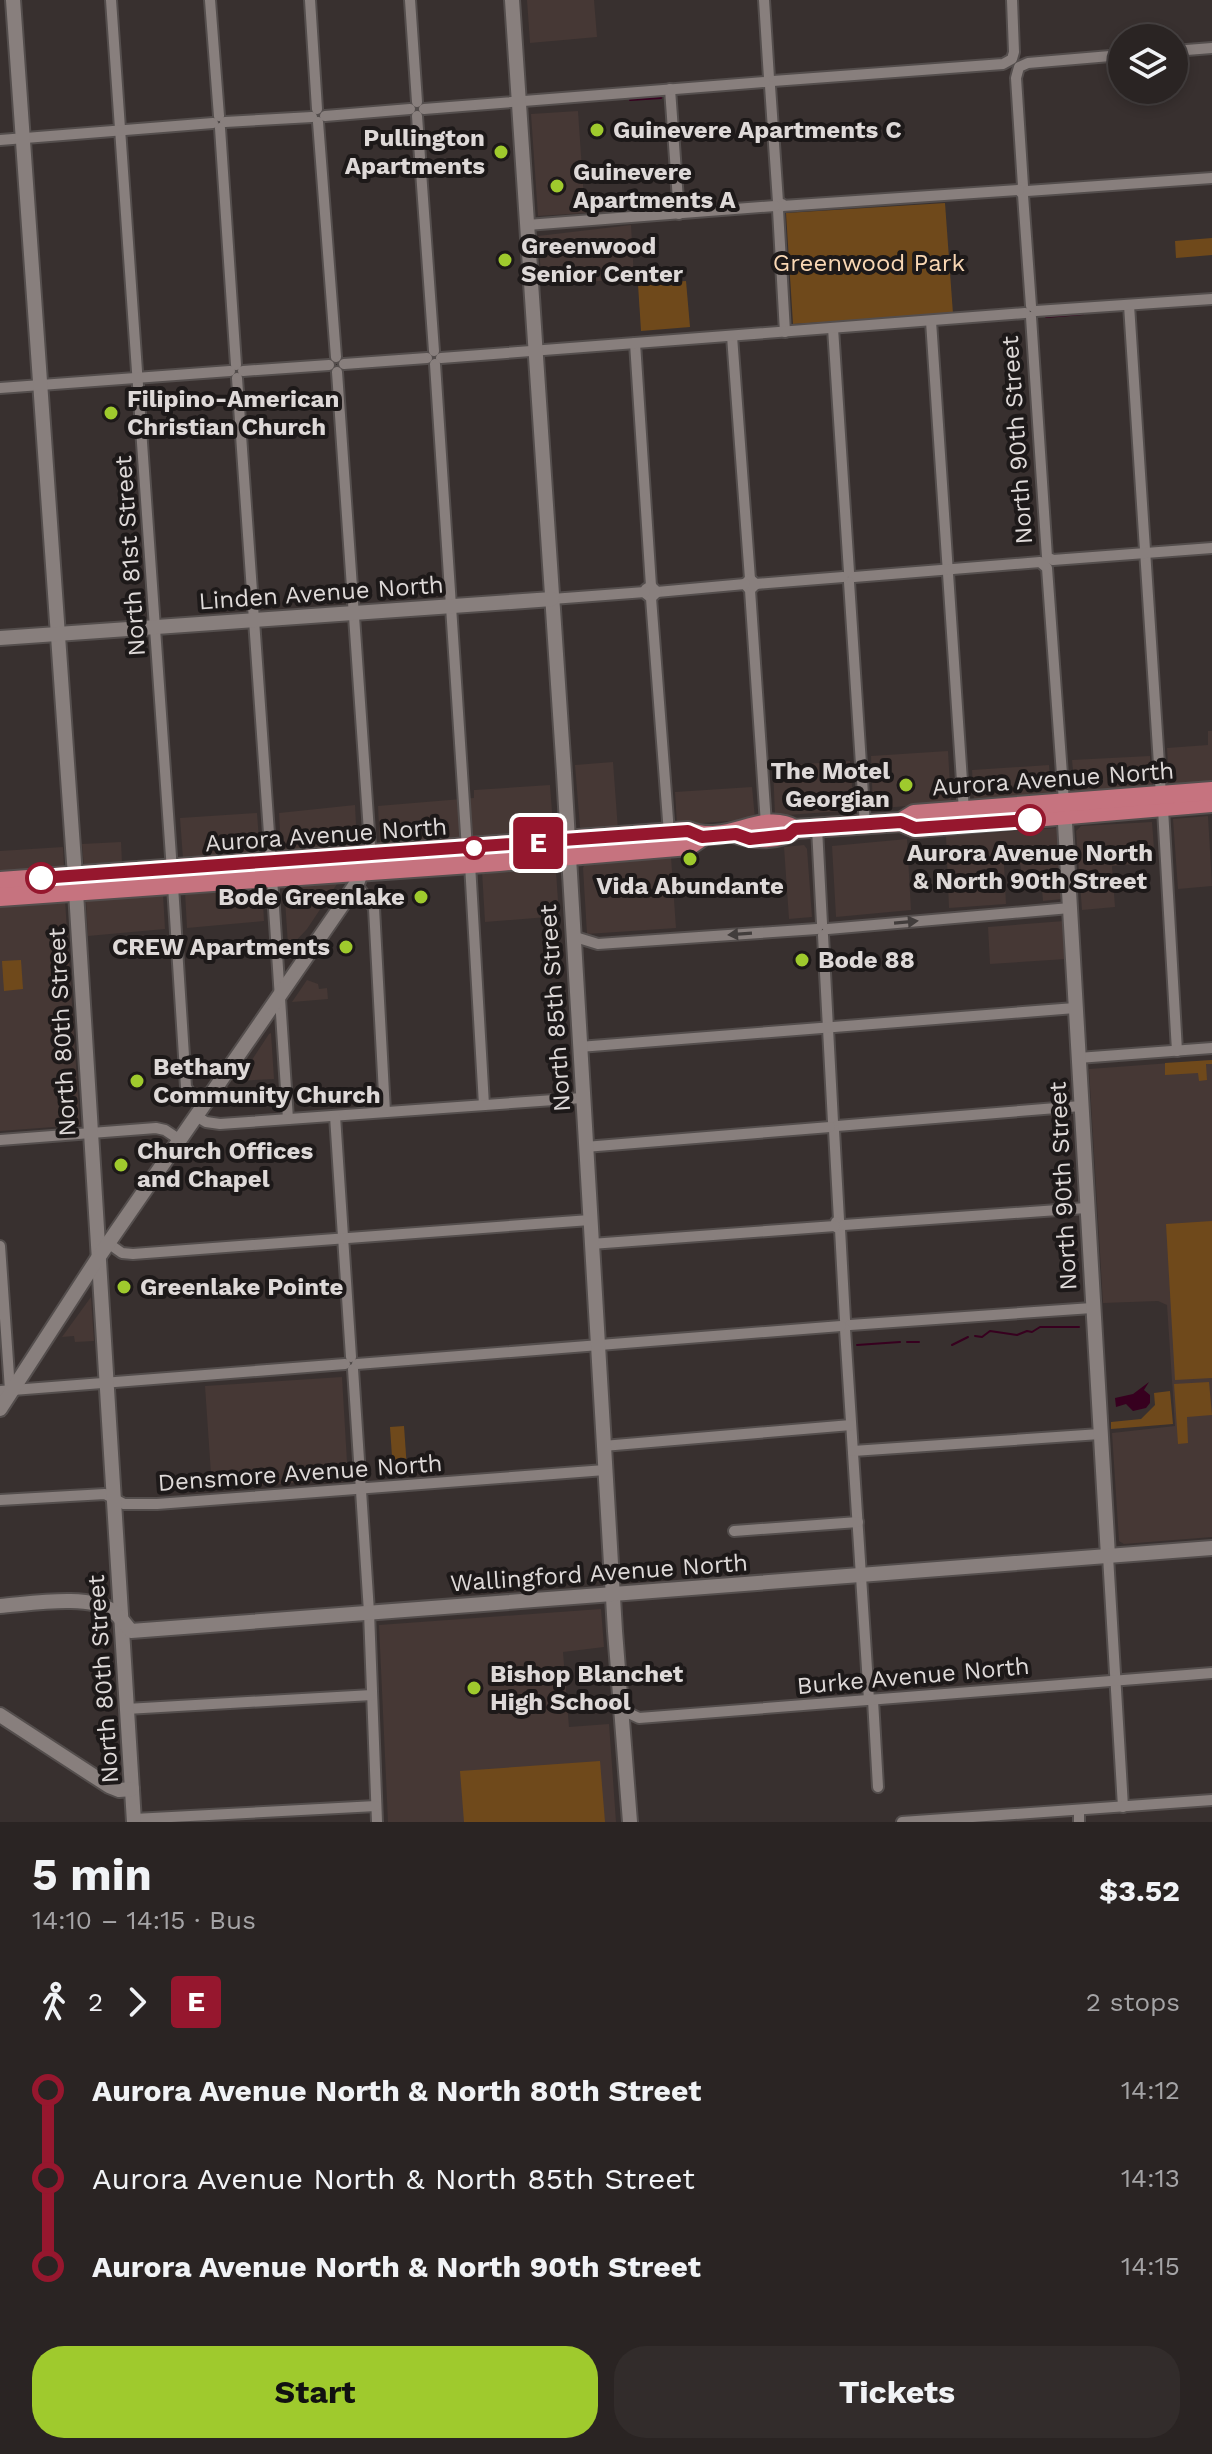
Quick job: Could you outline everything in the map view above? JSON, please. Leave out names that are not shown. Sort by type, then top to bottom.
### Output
[{"type":"highway","name":"Aurora Avenue North","points":[[901,822],[915,828],[1162,802],[1212,793]]},
{"type":"highway","points":[[1186,806],[1189,800],[1212,793]]},
{"type":"highway","name":"Aurora Avenue North","points":[[1162,802],[1186,806],[1212,803]]},
{"type":"highway","name":"Aurora Avenue North","points":[[736,834],[750,826],[766,824],[785,824],[795,829],[817,828],[901,822],[914,814],[1064,810]]},
{"type":"highway","name":"Aurora Avenue North","points":[[567,849],[688,831],[702,837],[736,834],[756,838],[788,835],[795,829]]},
{"type":"highway","name":"Aurora Avenue North","points":[[0,881],[75,883],[272,871],[361,871],[468,850],[689,846],[702,837]]},
{"type":"highway","name":"Aurora Avenue North","points":[[0,897],[75,883]]},
{"type":"street","name":"North 80th Street","points":[[13,0],[75,883],[134,1820]]},
{"type":"street","name":"North 81st Street","points":[[111,0],[186,1087],[200,1110]]},
{"type":"street","points":[[210,0],[288,1119]]},
{"type":"street","points":[[5,1390],[280,995],[361,871],[370,846],[310,0]]},
{"type":"street","points":[[410,0],[484,1105]]},
{"type":"street","name":"North 85th Street","points":[[512,0],[620,1709],[630,1822]]},
{"type":"street","points":[[764,0],[785,332]]},
{"type":"street","name":"North 90th Street","points":[[1012,0],[1123,1807]]},
{"type":"street","points":[[1188,50],[1212,48]]},
{"type":"street","points":[[0,140],[1108,56]]},
{"type":"street","points":[[670,89],[679,214]]},
{"type":"street","points":[[527,225],[1212,178]]},
{"type":"street","points":[[0,388],[1212,299]]},
{"type":"street","points":[[1129,305],[1177,1051]]},
{"type":"street","points":[[931,321],[964,811]]},
{"type":"street","points":[[833,328],[865,825]]},
{"type":"street","points":[[732,336],[766,824]]},
{"type":"street","points":[[635,343],[669,833]]},
{"type":"street","name":"Linden Avenue North","points":[[0,638],[949,570],[1212,548]]},
{"type":"street","points":[[817,828],[851,1425],[878,1787]]},
{"type":"street","points":[[361,871],[374,908],[385,1112]]},
{"type":"street","points":[[572,936],[598,944],[1070,908]]},
{"type":"street","points":[[579,1047],[1075,1008]]},
{"type":"street","points":[[1078,1058],[1212,1048]]},
{"type":"street","points":[[200,1110],[216,1124],[582,1098]]},
{"type":"street","points":[[585,1147],[1081,1106]]},
{"type":"street","points":[[335,1116],[369,1612],[377,1822]]},
{"type":"street","points":[[0,1140],[160,1128],[180,1140]]},
{"type":"street","points":[[591,1244],[1086,1208]]},
{"type":"street","points":[[108,1243],[118,1252],[133,1254],[590,1220]]},
{"type":"street","points":[[0,1246],[5,1390],[0,1409]]},
{"type":"street","points":[[5,1390],[1092,1308]]},
{"type":"street","points":[[603,1446],[851,1425]]},
{"type":"street","points":[[853,1451],[1100,1434]]},
{"type":"street","name":"Densmore Avenue North","points":[[0,1500],[105,1494],[124,1504],[136,1505],[605,1470]]},
{"type":"street","points":[[734,1531],[858,1522]]},
{"type":"street","name":"Wallingford Avenue North","points":[[0,1606],[85,1603],[112,1611],[131,1631],[1212,1548]]},
{"type":"street","name":"Burke Avenue North","points":[[620,1709],[639,1718],[1212,1673]]},
{"type":"street","points":[[126,1709],[372,1695]]},
{"type":"street","points":[[0,1715],[109,1786],[119,1790],[132,1789]]},
{"type":"street","points":[[902,1822],[1212,1800]]},
{"type":"street","points":[[134,1820],[376,1806]]},
{"type":"street","points":[[1079,1810],[1079,1822]]},
{"type":"shaded area","points":[[527,0],[594,0],[597,37],[530,43]]},
{"type":"shaded area","points":[[578,111],[585,213],[538,216],[531,114]]},
{"type":"shaded area","points":[[631,225],[634,278],[542,286],[538,236]]},
{"type":"shaded area","points":[[1208,731],[1212,731],[1212,782],[1169,785],[1167,748],[1208,745]]},
{"type":"shaded area","points":[[948,751],[951,802],[873,809],[871,756]]},
{"type":"shaded area","points":[[1150,756],[1152,787],[1075,792],[1072,760]]},
{"type":"shaded area","points":[[850,761],[854,810],[775,816],[773,766]]},
{"type":"shaded area","points":[[613,762],[618,830],[584,831],[580,827],[575,765]]},
{"type":"shaded area","points":[[1049,765],[1051,794],[974,801],[972,770]]},
{"type":"shaded area","points":[[550,785],[553,825],[547,833],[380,844],[378,806],[474,798],[474,790]]},
{"type":"shaded area","points":[[752,787],[755,819],[677,825],[675,792]]},
{"type":"shaded area","points":[[355,805],[357,845],[281,851],[279,813]]},
{"type":"shaded area","points":[[257,813],[260,853],[183,859],[180,818]]},
{"type":"shaded area","points":[[1208,816],[1212,886],[1178,889],[1173,819]]},
{"type":"shaded area","points":[[1152,822],[1155,862],[1112,866],[1115,907],[1082,910],[1076,831],[1081,826]]},
{"type":"shaded area","points":[[1057,828],[1062,899],[1043,901],[1041,877],[1022,878],[1020,863],[1004,864],[1006,904],[949,908],[946,836]]},
{"type":"shaded area","points":[[907,839],[911,910],[836,917],[832,846]]},
{"type":"shaded area","points":[[121,842],[122,863],[84,866],[82,844]]},
{"type":"shaded area","points":[[804,845],[807,849],[812,917],[789,919],[784,847]]},
{"type":"shaded area","points":[[63,847],[64,867],[0,872],[0,851]]},
{"type":"shaded area","points":[[671,857],[676,928],[587,934],[583,868],[586,862]]},
{"type":"shaded area","points":[[548,866],[556,871],[559,916],[485,922],[482,871]]},
{"type":"shaded area","points":[[336,881],[337,884],[307,929],[291,946],[288,945],[284,885]]},
{"type":"shaded area","points":[[262,886],[264,921],[187,928],[185,892]]},
{"type":"shaded area","points":[[163,894],[165,929],[88,936],[86,899]]},
{"type":"shaded area","points":[[65,900],[80,1125],[0,1131],[0,904]]},
{"type":"shaded area","points":[[1064,921],[1066,959],[990,964],[988,927]]},
{"type":"shaded area","points":[[307,980],[318,984],[319,989],[327,988],[328,999],[292,1002]]},
{"type":"shaded area","points":[[269,1034],[274,1079],[238,1081]]},
{"type":"shaded area","points":[[1212,1060],[1212,1537],[1124,1544],[1119,1541],[1112,1433],[1175,1426],[1167,1305],[1158,1301],[1103,1303],[1089,1069]]},
{"type":"shaded area","points":[[91,1297],[94,1341],[75,1342],[74,1336],[62,1337]]},
{"type":"shaded area","points":[[342,1377],[348,1479],[212,1489],[205,1386]]},
{"type":"shaded area","points":[[1149,1382],[1144,1390],[1150,1395],[1146,1408],[1133,1411],[1126,1404],[1116,1407],[1115,1398],[1133,1394]]},
{"type":"shaded area","name":"Bishop Blanchet High School","points":[[601,1609],[604,1647],[563,1652],[569,1727],[609,1724],[616,1822],[388,1822],[379,1625]]},
{"type":"green space","name":"Greenwood Park","points":[[945,203],[953,314],[793,324],[786,213]]},
{"type":"green space","points":[[1212,238],[1212,255],[1176,258],[1175,241]]},
{"type":"green space","points":[[686,281],[690,327],[641,331],[638,284]]},
{"type":"green space","points":[[21,960],[23,989],[4,991],[2,961]]},
{"type":"green space","points":[[1212,1060],[1212,1064],[1206,1064],[1207,1080],[1199,1081],[1198,1073],[1165,1075],[1165,1063]]},
{"type":"green space","points":[[1212,1221],[1212,1378],[1175,1380],[1166,1224]]},
{"type":"green space","points":[[1209,1382],[1212,1415],[1187,1417],[1188,1443],[1178,1444],[1174,1384]]},
{"type":"green space","points":[[1170,1391],[1173,1424],[1111,1429],[1111,1422],[1141,1419],[1155,1405],[1154,1393]]},
{"type":"green space","points":[[404,1426],[407,1469],[393,1471],[390,1427]]},
{"type":"green space","points":[[600,1761],[605,1822],[464,1822],[460,1771]]},
{"type":"waterway","points":[[630,100],[661,98]]},
{"type":"waterway","points":[[1046,317],[1083,314]]},
{"type":"waterway","points":[[975,1336],[982,1337],[990,1331],[1017,1335],[1040,1327],[1079,1327]]},
{"type":"waterway","points":[[952,1345],[968,1337]]},
{"type":"waterway","points":[[857,1345],[900,1342]]},
{"type":"waterway","points":[[907,1342],[919,1342]]},
{"type":"bus line","name":"E","points":[[41,878],[688,831],[702,837],[736,834],[750,839],[788,835],[795,829],[901,822],[915,828],[1030,820]]},
{"type":"place","name":"Guinevere Apartments C","points":[[597,130]]},
{"type":"place","name":"Pullington Apartments","points":[[501,152]]},
{"type":"place","name":"Guinevere Apartments A","points":[[557,186]]},
{"type":"place","name":"Greenwood Senior Center","points":[[505,260]]},
{"type":"place","name":"Filipino-American Christian Church","points":[[111,413]]},
{"type":"place","name":"The Motel Georgian","points":[[906,785]]},
{"type":"place","name":"Aurora Avenue North & North 90th Street","points":[[1030,820]]},
{"type":"place","name":"Vida Abundante","points":[[690,859]]},
{"type":"place","name":"Bode Greenlake","points":[[421,897]]},
{"type":"place","name":"CREW Apartments","points":[[346,947]]},
{"type":"place","name":"Bode 88","points":[[802,960]]},
{"type":"place","name":"Bethany Community Church","points":[[137,1081]]},
{"type":"place","name":"Church Offices and Chapel","points":[[121,1165]]},
{"type":"place","name":"Greenlake Pointe","points":[[124,1287]]},
{"type":"place","name":"Bishop Blanchet High School","points":[[474,1688]]}]
